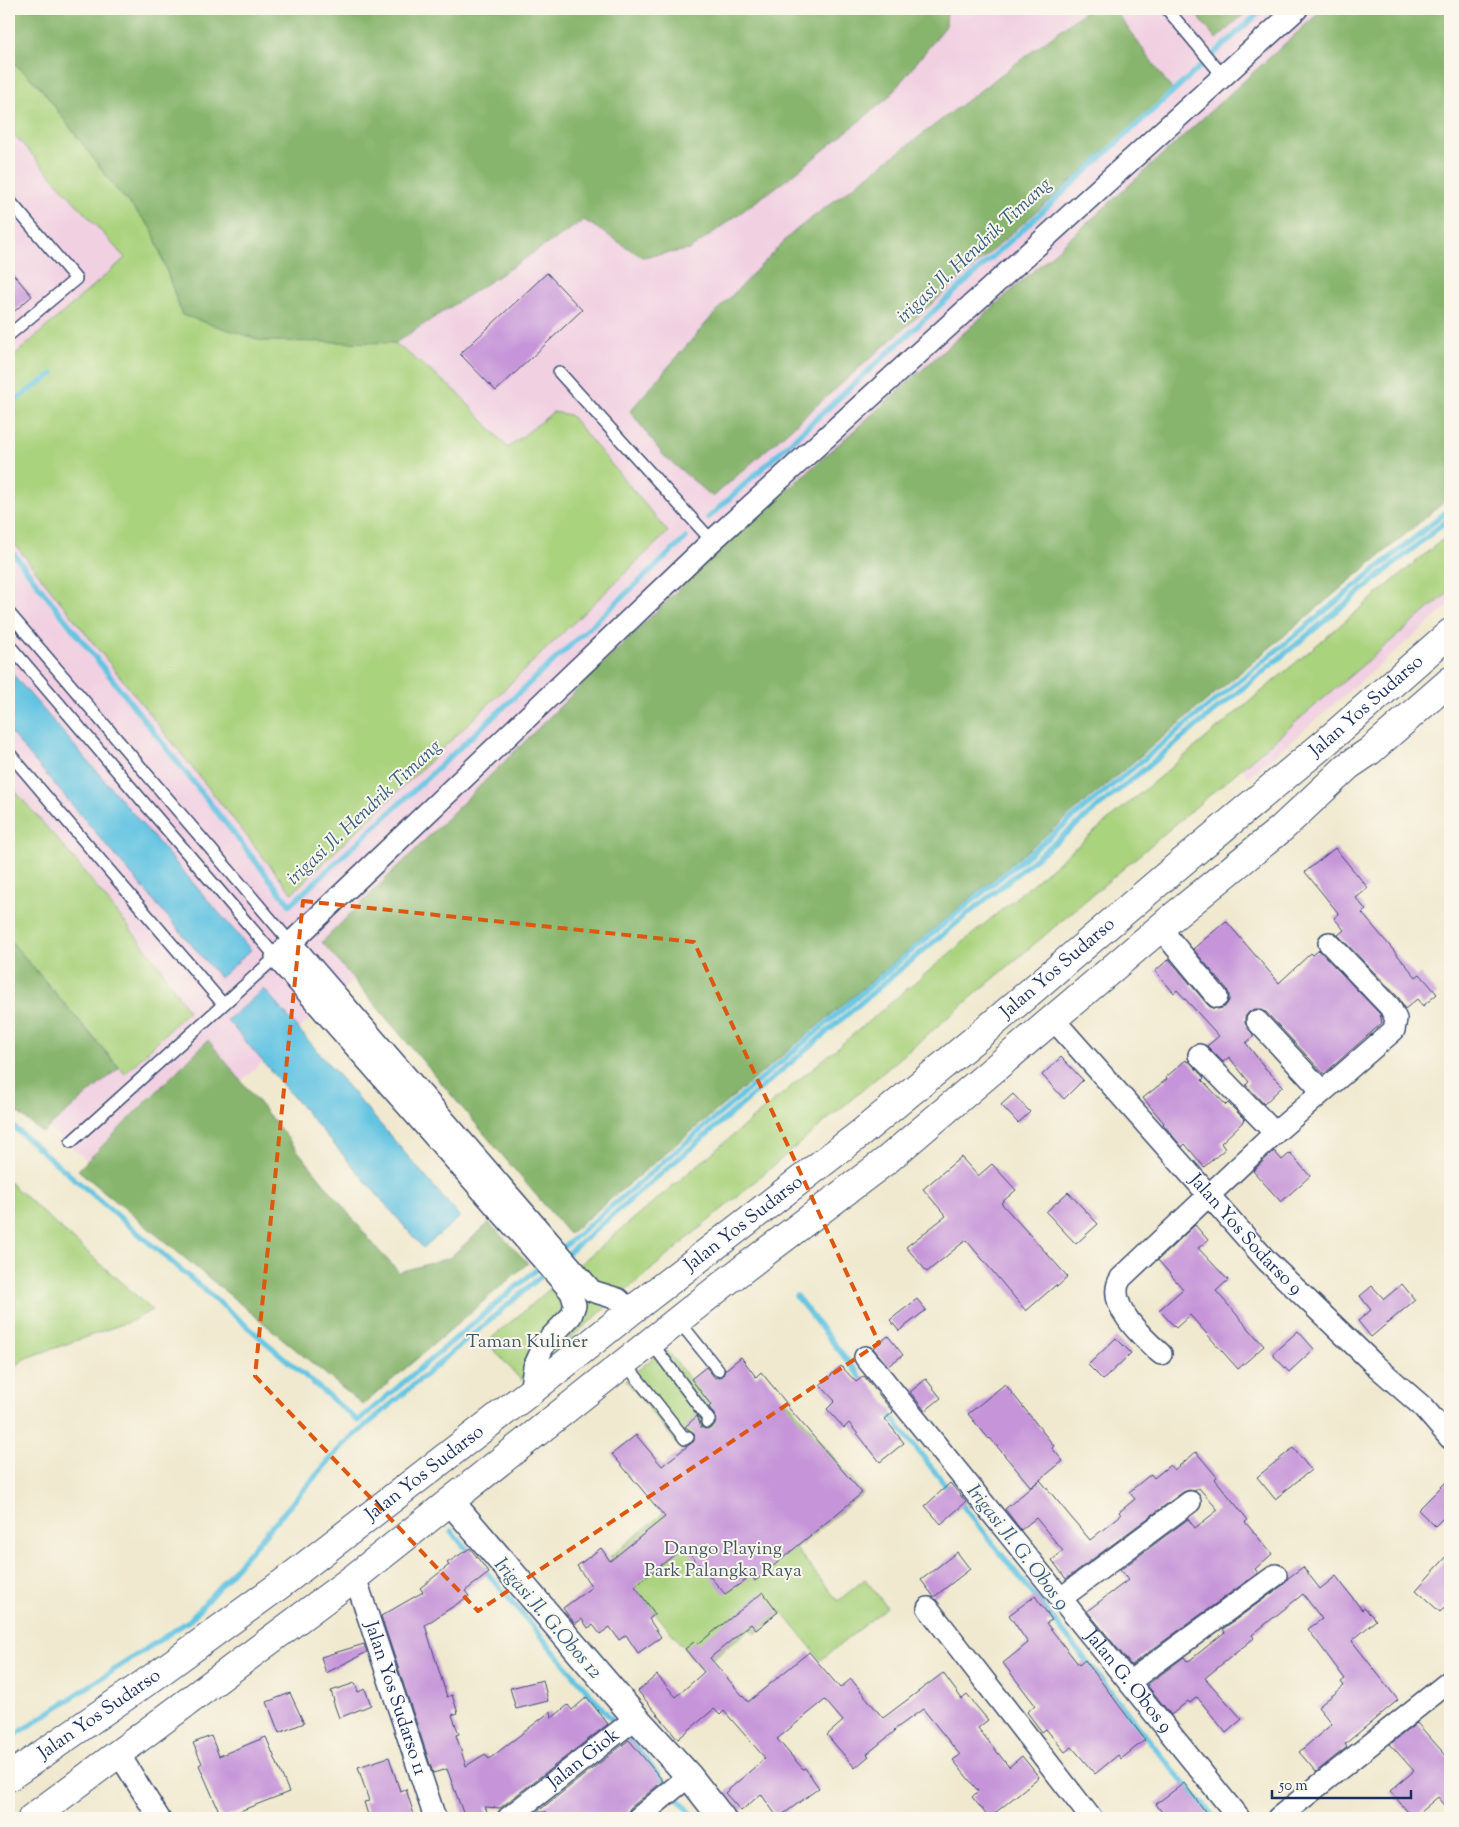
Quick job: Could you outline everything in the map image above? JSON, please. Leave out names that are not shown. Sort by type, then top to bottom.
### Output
[{"type":"main road","name":"Jalan Yos Sudarso","points":[[9,1777],[225,1626],[530,1392],[869,1126],[1326,742],[1450,633]]},
{"type":"main road","name":"Jalan Yos Sudarso","points":[[32,1818],[355,1577],[678,1320],[887,1160],[1160,928],[1281,829],[1348,766],[1370,751],[1450,682]]},
{"type":"main road","points":[[1326,742],[1348,766]]},
{"type":"main road","points":[[225,1626],[249,1655]]},
{"type":"street","points":[[283,950],[712,541],[1218,71],[1298,9]]},
{"type":"street","points":[[1160,928],[1217,996]]},
{"type":"street","points":[[1161,1354],[1140,1336],[1123,1311],[1118,1300],[1118,1283],[1121,1278],[1275,1133],[1394,1030],[1396,1019],[1390,1007],[1329,943]]},
{"type":"street","points":[[283,950],[592,1291],[618,1298],[631,1311]]},
{"type":"street","points":[[283,950],[571,1292],[575,1304],[571,1316],[545,1343],[534,1367],[530,1392]]},
{"type":"street","name":"Jalan Yos Sodarso 9","points":[[1053,1018],[1266,1261],[1376,1366],[1423,1407],[1450,1438]]},
{"type":"street","points":[[1257,1022],[1322,1091]]},
{"type":"street","points":[[1200,1055],[1275,1133]]},
{"type":"street","name":"Jalan G. Obos 9","points":[[865,1357],[1239,1818]]},
{"type":"street","points":[[451,1502],[636,1718],[689,1776],[722,1818]]},
{"type":"street","points":[[1060,1598],[1190,1502]]},
{"type":"street","points":[[1129,1682],[1276,1575]]},
{"type":"street","name":"Jalan Yos Sudarso 11","points":[[355,1577],[435,1818]]},
{"type":"street","points":[[928,1608],[1091,1818]]},
{"type":"street","points":[[1278,1818],[1450,1681]]},
{"type":"street","name":"Jalan Giok","points":[[508,1818],[636,1718]]},
{"type":"street","points":[[119,1754],[159,1818]]},
{"type":"street","points":[[638,1818],[689,1776]]},
{"type":"lane","points":[[1168,9],[1218,71]]},
{"type":"lane","points":[[9,200],[76,279],[9,335]]},
{"type":"lane","points":[[559,372],[712,541]]},
{"type":"lane","points":[[9,614],[283,950]]},
{"type":"lane","points":[[9,645],[283,950]]},
{"type":"lane","points":[[9,753],[223,1004]]},
{"type":"lane","points":[[71,1142],[283,950]]},
{"type":"lane","points":[[678,1320],[718,1370]]},
{"type":"lane","points":[[651,1342],[709,1420],[707,1422]]},
{"type":"lane","points":[[625,1363],[685,1439],[688,1437]]},
{"type":"highlighted area","points":[[303,901],[694,942],[879,1343],[478,1611],[255,1376]]},
{"type":"shaded area","points":[[759,9],[1427,9],[121,1190],[9,1092],[9,113],[274,423]]},
{"type":"shaded area","points":[[1450,533],[1450,605],[1249,777],[1213,732]]},
{"type":"green space","points":[[9,9],[947,9],[946,26],[888,98],[794,174],[689,250],[642,257],[584,220],[395,343],[263,341],[182,315],[152,229],[116,189],[40,87],[9,58]]},
{"type":"green space","points":[[1088,9],[1114,9],[1173,91],[713,497],[663,455],[630,411],[715,313],[793,232]]},
{"type":"green space","points":[[1192,9],[1250,9],[1216,39]]},
{"type":"green space","points":[[1323,9],[1450,9],[1450,497],[569,1234],[322,942],[705,563],[1094,217]]},
{"type":"green space","points":[[9,58],[40,87],[116,189],[152,229],[182,315],[395,343],[458,393],[508,448],[553,412],[570,415],[668,532],[292,893],[9,537],[9,360],[125,258],[9,129]]},
{"type":"green space","name":"Taman Kuliner","points":[[1450,533],[1450,591],[521,1380],[487,1342]]},
{"type":"green space","points":[[9,784],[64,847],[157,962],[188,1011],[125,1074],[9,939]]},
{"type":"green space","points":[[9,939],[119,1068],[42,1133],[9,1105]]},
{"type":"green space","points":[[208,1040],[379,1251],[399,1272],[449,1258],[489,1223],[528,1263],[363,1405],[78,1170]]},
{"type":"green space","points":[[9,1182],[152,1310],[134,1320],[24,1359],[9,1373]]},
{"type":"green space","name":"Dango Playing Park Palangka Raya","points":[[665,1348],[736,1438],[785,1399],[863,1493],[796,1549],[838,1601],[865,1579],[887,1607],[821,1660],[782,1612],[755,1634],[750,1629],[700,1668],[610,1557],[702,1482],[684,1452],[626,1380]]},
{"type":"water","points":[[9,670],[251,950],[220,978],[9,731]]},
{"type":"water","points":[[264,989],[460,1217],[423,1248],[227,1020]]},
{"type":"building","points":[[9,269],[32,296],[9,316]]},
{"type":"building","points":[[547,273],[582,310],[496,391],[460,354]]},
{"type":"building","points":[[1335,848],[1368,888],[1356,898],[1366,910],[1362,913],[1416,977],[1420,974],[1437,994],[1423,1006],[1417,999],[1405,1009],[1399,998],[1338,935],[1344,930],[1334,918],[1339,914],[1305,872]]},
{"type":"building","points":[[1226,921],[1279,983],[1311,953],[1313,955],[1319,950],[1380,1014],[1382,1023],[1324,1074],[1266,1012],[1255,1009],[1249,1012],[1245,1017],[1245,1023],[1254,1036],[1246,1043],[1266,1069],[1283,1086],[1264,1104],[1246,1085],[1249,1082],[1229,1057],[1223,1062],[1207,1046],[1219,1036],[1177,990],[1174,993],[1155,971],[1169,959],[1208,1005],[1219,1009],[1225,1007],[1229,1001],[1227,989],[1193,949]]},
{"type":"building","points":[[1061,1057],[1083,1080],[1064,1099],[1042,1075]]},
{"type":"building","points":[[1186,1060],[1187,1062],[1189,1061],[1204,1078],[1202,1080],[1226,1105],[1228,1103],[1245,1120],[1221,1143],[1225,1149],[1204,1167],[1185,1144],[1182,1147],[1143,1098],[1167,1079],[1166,1077]]},
{"type":"building","points":[[1013,1094],[1030,1112],[1018,1123],[1001,1105]]},
{"type":"building","points":[[1274,1151],[1282,1160],[1290,1153],[1310,1176],[1281,1202],[1253,1171]]},
{"type":"building","points":[[961,1157],[978,1176],[992,1164],[1016,1190],[1001,1203],[1068,1277],[1026,1311],[966,1240],[927,1272],[906,1247],[946,1216],[923,1189]]},
{"type":"building","points":[[1068,1192],[1098,1224],[1076,1244],[1046,1212]]},
{"type":"building","points":[[1195,1225],[1208,1240],[1198,1248],[1228,1280],[1216,1291],[1264,1346],[1238,1369],[1190,1315],[1176,1328],[1159,1310],[1183,1289],[1158,1260]]},
{"type":"building","points":[[1402,1284],[1415,1300],[1371,1337],[1358,1321],[1371,1310],[1360,1296],[1372,1286],[1384,1299]]},
{"type":"building","points":[[917,1299],[926,1310],[899,1331],[890,1320]]},
{"type":"building","points":[[1298,1331],[1314,1349],[1289,1372],[1272,1354]]},
{"type":"building","points":[[888,1336],[903,1355],[888,1366],[873,1348]]},
{"type":"building","points":[[1116,1338],[1131,1353],[1103,1380],[1088,1365]]},
{"type":"building","points":[[741,1357],[756,1377],[761,1372],[787,1406],[862,1493],[755,1581],[752,1576],[725,1594],[684,1547],[635,1586],[655,1614],[649,1619],[661,1637],[638,1653],[626,1635],[619,1640],[610,1627],[600,1634],[593,1625],[588,1628],[582,1619],[575,1624],[563,1608],[592,1587],[577,1566],[601,1548],[610,1561],[665,1517],[612,1454],[636,1435],[662,1466],[694,1441],[694,1433],[685,1427],[697,1416],[701,1427],[705,1429],[712,1428],[716,1422],[715,1416],[709,1407],[711,1405],[691,1379],[706,1367],[715,1378],[723,1376],[725,1370]]},
{"type":"building","points":[[841,1366],[856,1382],[864,1376],[893,1412],[885,1419],[904,1443],[880,1462],[849,1423],[844,1428],[827,1409],[835,1401],[820,1385]]},
{"type":"building","points":[[926,1379],[941,1398],[925,1411],[910,1392]]},
{"type":"building","points":[[1005,1384],[1054,1446],[1052,1448],[1063,1461],[1031,1487],[968,1414]]},
{"type":"building","points":[[1293,1448],[1311,1470],[1275,1499],[1257,1477]]},
{"type":"building","points":[[1196,1452],[1248,1520],[1245,1522],[1272,1554],[1255,1569],[1258,1573],[1131,1665],[1087,1611],[1128,1580],[1120,1570],[1188,1519],[1195,1528],[1218,1510],[1199,1488],[1195,1491],[1183,1492],[1066,1579],[1052,1560],[1063,1551],[1036,1518],[1021,1530],[1005,1509],[1040,1480],[1090,1540],[1121,1515],[1119,1512],[1135,1499],[1129,1492],[1151,1474],[1154,1478],[1170,1465],[1174,1470]]},
{"type":"building","points":[[1450,1478],[1450,1511],[1435,1526],[1418,1510]]},
{"type":"building","points":[[950,1483],[966,1502],[941,1524],[925,1506]]},
{"type":"building","points":[[470,1548],[489,1573],[465,1591],[469,1596],[425,1625],[447,1697],[452,1695],[458,1713],[452,1715],[459,1734],[456,1735],[466,1766],[485,1754],[489,1759],[551,1711],[552,1718],[568,1705],[572,1710],[587,1697],[608,1724],[500,1808],[485,1807],[490,1818],[465,1818],[447,1769],[433,1773],[381,1616],[423,1592],[420,1588],[449,1565],[447,1563]]},
{"type":"building","points":[[957,1552],[970,1569],[934,1597],[921,1580]]},
{"type":"building","points":[[1450,1553],[1450,1601],[1440,1612],[1416,1590]]},
{"type":"building","points":[[1303,1567],[1320,1589],[1336,1576],[1362,1610],[1364,1608],[1376,1620],[1352,1641],[1398,1700],[1345,1744],[1347,1747],[1316,1772],[1299,1752],[1332,1724],[1318,1707],[1344,1686],[1341,1682],[1345,1679],[1308,1629],[1322,1619],[1303,1594],[1252,1635],[1254,1638],[1205,1678],[1242,1719],[1226,1733],[1197,1697],[1190,1703],[1188,1701],[1171,1715],[1147,1685],[1184,1657],[1187,1661],[1190,1660],[1225,1632],[1223,1629],[1283,1585],[1288,1578]]},
{"type":"building","points":[[763,1592],[778,1612],[756,1630],[751,1624],[710,1658],[748,1702],[809,1652],[840,1688],[851,1679],[883,1718],[943,1673],[962,1699],[967,1695],[988,1720],[978,1728],[1009,1767],[1022,1756],[1039,1777],[989,1818],[972,1797],[978,1791],[953,1760],[960,1755],[923,1709],[894,1730],[867,1754],[869,1756],[855,1768],[827,1735],[843,1721],[825,1700],[777,1739],[803,1769],[805,1768],[819,1788],[778,1818],[761,1794],[741,1811],[725,1793],[765,1758],[724,1711],[720,1715],[714,1709],[678,1739],[638,1691],[657,1675],[676,1697],[704,1672],[685,1649],[695,1641],[698,1644]]},
{"type":"building","points":[[1035,1596],[1052,1620],[1046,1623],[1079,1665],[1085,1660],[1145,1740],[1121,1759],[1118,1755],[1095,1774],[1072,1747],[1065,1752],[1046,1729],[1042,1732],[1027,1712],[1035,1705],[1003,1663],[1028,1643],[1009,1615]]},
{"type":"building","points":[[364,1644],[367,1652],[326,1673],[321,1657]]},
{"type":"building","points":[[543,1680],[548,1701],[516,1709],[510,1688]]},
{"type":"building","points":[[355,1683],[358,1692],[365,1689],[371,1705],[339,1718],[331,1691]]},
{"type":"building","points":[[290,1693],[304,1723],[279,1733],[267,1702]]},
{"type":"building","points":[[1417,1723],[1450,1760],[1450,1811],[1438,1797],[1413,1818],[1390,1791],[1414,1771],[1390,1744]]},
{"type":"building","points":[[211,1736],[219,1756],[266,1737],[289,1792],[222,1818],[199,1765],[202,1763],[193,1743]]},
{"type":"building","points":[[629,1740],[663,1781],[630,1808],[626,1816],[623,1818],[538,1818],[547,1812],[537,1812]]},
{"type":"building","points":[[389,1757],[400,1791],[406,1789],[415,1818],[369,1818],[364,1802],[369,1801],[358,1767]]},
{"type":"building","points":[[1184,1783],[1210,1818],[1166,1818],[1156,1804]]},
{"type":"waterway","name":"irigasi Jl. Hendrik Timang","points":[[708,518],[1263,9]]},
{"type":"waterway","name":"irigasi Jl. Hendrik Timang","points":[[9,404],[53,374]]},
{"type":"waterway","points":[[561,1249],[915,948],[1450,509]]},
{"type":"waterway","points":[[567,1254],[891,977],[1450,518]]},
{"type":"waterway","name":"irigasi Jl. Hendrik Timang","points":[[9,548],[290,905],[686,538]]},
{"type":"waterway","points":[[9,1123],[358,1421],[542,1265]]},
{"type":"waterway","points":[[9,1739],[190,1620],[342,1446],[546,1272]]},
{"type":"waterway","name":"Irigasi Jl. G. Obos 9","points":[[796,1296],[866,1384]]},
{"type":"waterway","name":"Irigasi Jl. G. Obos 9","points":[[885,1409],[951,1492]]},
{"type":"waterway","name":"Irigasi Jl. G. Obos 9","points":[[959,1501],[1173,1770],[1215,1818]]},
{"type":"waterway","name":"Irigasi Jl. G.Obos 12","points":[[451,1531],[472,1556]]},
{"type":"waterway","name":"Irigasi Jl. G.Obos 12","points":[[483,1568],[618,1727]]},
{"type":"waterway","name":"Irigasi Jl. G.Obos 12","points":[[624,1734],[669,1787]]},
{"type":"waterway","name":"Irigasi Jl. G.Obos 12","points":[[677,1797],[695,1818]]}]
